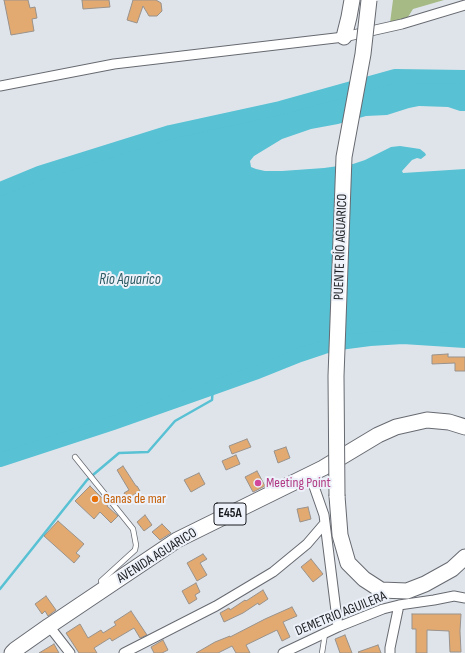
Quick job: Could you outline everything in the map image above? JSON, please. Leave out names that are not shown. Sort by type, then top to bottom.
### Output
[{"type":"highway","points":[[344,38],[352,0]]},
{"type":"highway","name":"PUENTE RÍO AGUARICO","points":[[370,0],[363,54],[344,157],[336,376],[337,496],[340,534],[348,563],[364,579],[380,590],[407,591],[426,584],[452,570],[465,557]]},
{"type":"highway","name":"AVENIDA AGUARICO","points":[[12,653],[14,650],[49,626],[177,540],[310,475],[378,435],[396,427],[427,420],[449,422],[465,427]]},
{"type":"street","points":[[0,86],[114,64],[344,38],[402,24],[465,5]]},
{"type":"street","points":[[310,475],[324,515],[338,627]]},
{"type":"street","points":[[124,653],[216,606],[273,572],[307,544],[325,523]]},
{"type":"street","name":"DEMETRIO AGUILERA","points":[[283,653],[338,627],[384,609],[454,596],[465,598]]},
{"type":"street","points":[[390,653],[399,605]]},
{"type":"street","points":[[49,626],[70,653]]},
{"type":"lane","points":[[75,457],[133,529],[136,545],[135,550],[101,582],[104,589]]},
{"type":"lane","points":[[322,653],[325,634]]},
{"type":"green space","points":[[393,0],[444,0],[413,9],[408,17],[390,23]]},
{"type":"water","name":"Río Aguarico","points":[[395,76],[465,77],[465,111],[448,107],[419,106],[387,115],[366,116],[338,124],[311,129],[282,139],[254,156],[250,161],[251,167],[265,171],[282,171],[353,164],[365,160],[391,147],[400,146],[420,149],[426,155],[421,159],[417,158],[412,160],[402,171],[403,173],[465,169],[465,341],[403,337],[370,339],[324,347],[113,423],[0,460],[0,189],[39,173],[170,132],[280,108]]},
{"type":"building","points":[[4,0],[28,0],[30,8],[35,7],[37,18],[32,19],[34,31],[11,35]]},
{"type":"building","points":[[82,0],[109,0],[110,7],[83,9]]},
{"type":"building","points":[[133,0],[156,0],[161,3],[162,11],[157,16],[149,16],[143,6],[137,23],[127,20]]},
{"type":"building","points":[[448,354],[448,357],[465,357],[465,371],[455,371],[455,363],[432,364],[432,355]]},
{"type":"building","points":[[247,439],[251,447],[232,454],[229,446]]},
{"type":"building","points":[[286,447],[290,458],[278,463],[274,451]]},
{"type":"building","points":[[236,455],[240,464],[226,470],[222,461]]},
{"type":"building","points":[[123,466],[140,491],[127,499],[124,493],[129,490],[117,470]]},
{"type":"building","points":[[257,471],[265,486],[253,492],[245,477]]},
{"type":"building","points":[[199,473],[205,484],[191,492],[184,480]]},
{"type":"building","points":[[90,486],[108,504],[107,506],[118,516],[111,523],[100,512],[94,519],[75,501]]},
{"type":"building","points":[[308,507],[311,519],[300,522],[297,509]]},
{"type":"building","points":[[145,515],[152,525],[144,531],[137,522]]},
{"type":"building","points":[[58,521],[84,544],[76,553],[80,556],[74,563],[44,536]]},
{"type":"building","points":[[162,524],[171,533],[160,540],[152,532]]},
{"type":"building","points":[[203,554],[207,559],[200,563],[207,575],[197,581],[187,563]]},
{"type":"building","points":[[311,559],[323,574],[313,582],[301,567]]},
{"type":"building","points":[[196,583],[200,592],[195,595],[197,599],[189,604],[182,591]]},
{"type":"building","points":[[263,590],[268,599],[224,622],[220,613],[229,608],[230,610]]},
{"type":"building","points":[[46,596],[56,610],[48,616],[45,611],[42,614],[35,604]]},
{"type":"building","points":[[292,607],[297,616],[283,622],[290,637],[282,641],[277,630],[246,645],[250,653],[236,653],[232,646],[218,653],[196,653],[215,642],[230,637]]},
{"type":"building","points":[[131,611],[147,635],[140,638],[134,628],[112,641],[110,638],[94,648],[97,653],[79,653],[66,633],[80,624],[88,638],[101,630],[103,633],[116,625],[114,622]]},
{"type":"building","points":[[412,614],[461,614],[461,652],[450,652],[449,631],[427,630],[427,653],[416,653],[416,629],[412,629]]},
{"type":"building","points":[[345,635],[352,653],[340,653],[335,639]]},
{"type":"building","points":[[163,640],[168,650],[162,653],[154,653],[151,647]]},
{"type":"building","points":[[54,644],[59,653],[39,653]]},
{"type":"building","points":[[378,645],[381,653],[358,652]]},
{"type":"waterway","points":[[0,189],[39,173],[170,132],[280,108],[395,76],[465,77]]},
{"type":"waterway","points":[[0,460],[113,423],[324,347],[370,339],[403,337],[465,341]]},
{"type":"waterway","points":[[0,589],[87,480],[119,453],[148,452],[175,421],[212,400],[213,385]]},
{"type":"place","name":"Meeting Point","points":[[258,483]]},
{"type":"place","name":"Ganas de mar","points":[[95,499]]}]
